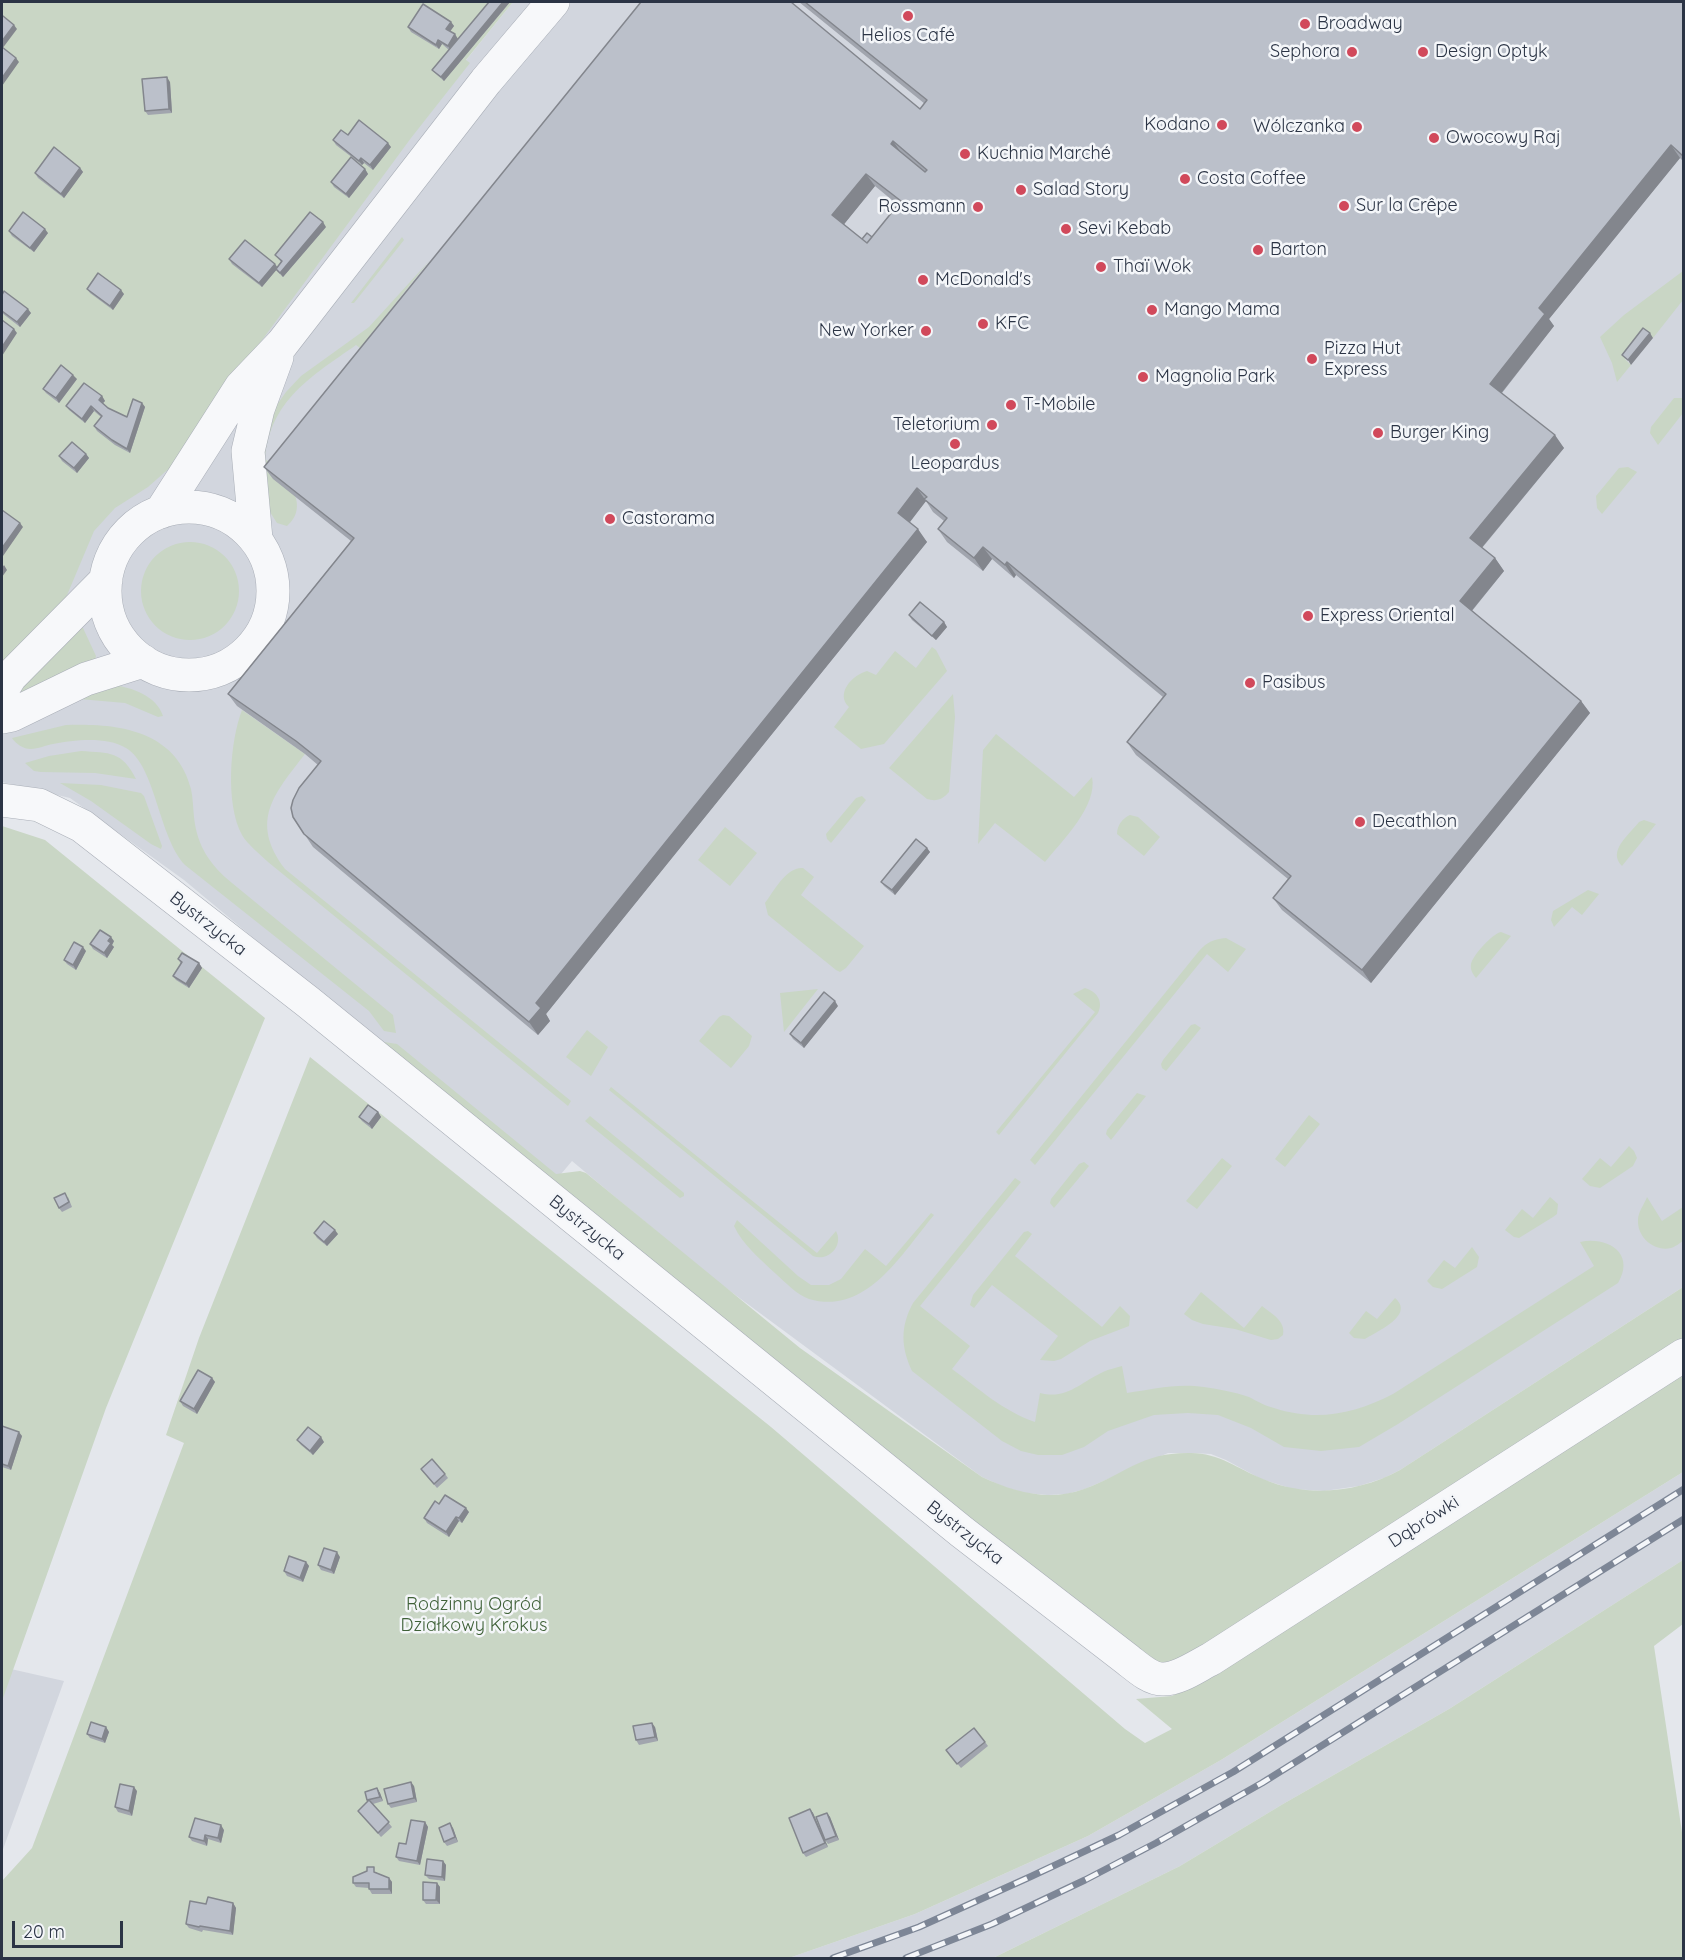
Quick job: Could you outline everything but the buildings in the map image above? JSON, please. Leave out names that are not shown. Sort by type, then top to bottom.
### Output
[{"type":"street","points":[[160,512],[241,387],[282,344],[486,81],[553,2]]},
{"type":"street","points":[[256,539],[248,451],[258,409],[282,344]]},
{"type":"street","points":[[187,507],[213,509],[237,521],[256,539],[268,562],[274,591],[269,618],[256,642],[236,662],[213,673],[189,675],[165,672],[143,661],[126,645],[113,626],[106,604],[106,580],[118,546],[130,531],[144,520],[160,512],[187,507]]},
{"type":"street","points":[[2,690],[10,676],[106,580]]},
{"type":"street","points":[[2,717],[12,715],[86,679],[143,661]]},
{"type":"street","name":"Bystrzycka","points":[[2,800],[39,805],[82,825],[308,1002],[962,1532],[1128,1660],[1147,1674],[1161,1679]]},
{"type":"street","name":"Dąbrówki","points":[[1161,1679],[1181,1674],[1211,1659],[1683,1355]]},
{"type":"shaded area","points":[[513,2],[1683,2],[1683,1287],[1400,1470],[1359,1486],[1324,1491],[1293,1489],[1261,1479],[1211,1454],[1168,1453],[1085,1489],[1067,1494],[1025,1493],[1004,1487],[982,1477],[711,1277],[572,1161],[551,1186],[184,880],[70,798],[2,782],[2,625],[321,240]]},
{"type":"shaded area","points":[[1683,1472],[1683,1560],[1449,1709],[1180,1866],[993,1958],[789,1958],[915,1914],[1088,1836],[1221,1760]]},
{"type":"shaded area","points":[[2,1667],[64,1681],[2,1852]]},
{"type":"green space","points":[[2,2],[513,2],[466,60],[470,63],[411,138],[237,374],[173,465],[148,487],[115,508],[94,531],[65,600],[2,667]]},
{"type":"green space","points":[[402,237],[404,240],[354,303],[351,303]]},
{"type":"green space","points":[[430,260],[360,348],[356,345],[309,379],[284,405],[269,438],[265,459],[280,472],[293,490],[297,509],[294,518],[287,526],[277,523],[268,509],[260,471],[274,409],[301,376],[369,327]]},
{"type":"green space","points":[[1683,271],[1683,300],[1653,338],[1647,333],[1625,359],[1631,365],[1617,382],[1612,363],[1600,337],[1624,315]]},
{"type":"green space","points":[[1674,398],[1683,398],[1683,413],[1658,445],[1650,433],[1651,427]]},
{"type":"green space","points":[[1628,467],[1637,472],[1602,514],[1597,508],[1596,496],[1619,468]]},
{"type":"green space","points":[[190,542],[209,545],[225,556],[236,572],[239,591],[236,610],[225,626],[209,637],[190,640],[171,637],[155,626],[144,610],[141,591],[144,572],[155,556],[171,545]]},
{"type":"green space","points":[[80,626],[96,656],[95,661],[20,700],[14,692]]},
{"type":"green space","points":[[932,647],[936,650],[947,671],[884,744],[861,749],[834,727],[849,707],[845,702],[845,691],[856,676],[867,671],[876,675],[895,651],[916,668]]},
{"type":"green space","points":[[113,685],[135,690],[149,698],[160,709],[163,716],[158,717],[125,703],[79,699]]},
{"type":"green space","points":[[953,694],[955,717],[949,792],[939,799],[931,800],[889,768]]},
{"type":"green space","points":[[242,710],[305,754],[276,795],[267,822],[274,852],[285,869],[571,1101],[568,1106],[268,862],[247,842],[237,822],[231,790],[232,755]]},
{"type":"green space","points":[[66,725],[124,729],[158,742],[172,754],[183,769],[191,789],[198,837],[211,862],[232,883],[393,1015],[396,1033],[384,1031],[369,1011],[185,865],[169,837],[144,770],[136,757],[126,748],[100,740],[80,740],[28,749],[20,746],[12,738]]},
{"type":"green space","points":[[996,734],[1074,797],[1092,777],[1090,800],[1084,811],[1069,834],[1045,862],[995,823],[978,844],[983,750]]},
{"type":"green space","points":[[81,751],[107,753],[120,758],[136,779],[95,773],[34,771],[25,763],[49,756]]},
{"type":"green space","points":[[60,783],[101,785],[141,793],[162,846],[161,849],[91,801]]},
{"type":"green space","points":[[862,796],[866,800],[831,843],[826,834],[856,798]]},
{"type":"green space","points":[[1130,815],[1138,817],[1160,837],[1144,856],[1117,834],[1121,822]]},
{"type":"green space","points":[[1644,820],[1656,824],[1622,866],[1618,860],[1618,849],[1639,822]]},
{"type":"green space","points":[[2,826],[45,840],[265,1018],[106,1408],[2,1701]]},
{"type":"green space","points":[[725,827],[757,853],[730,886],[698,860]]},
{"type":"green space","points":[[803,868],[814,877],[801,895],[864,946],[840,972],[768,915],[765,903],[776,886],[791,871]]},
{"type":"green space","points":[[1588,890],[1599,894],[1582,915],[1572,907],[1554,927],[1551,920],[1553,911]]},
{"type":"green space","points":[[1501,932],[1511,936],[1476,978],[1471,968],[1472,960],[1488,941]]},
{"type":"green space","points":[[1226,938],[1246,949],[1228,972],[1207,954],[1035,1165],[1030,1160],[1199,951],[1211,942]]},
{"type":"green space","points":[[1085,988],[1093,991],[1098,997],[1100,1009],[1098,1013],[999,1135],[996,1132],[1095,1012],[1073,994]]},
{"type":"green space","points":[[818,989],[784,1032],[780,993]]},
{"type":"green space","points":[[723,1015],[729,1016],[752,1036],[749,1046],[731,1068],[699,1041]]},
{"type":"green space","points":[[1195,1024],[1201,1028],[1166,1071],[1162,1068],[1163,1060],[1191,1025]]},
{"type":"green space","points":[[587,1030],[608,1047],[591,1076],[566,1057]]},
{"type":"green space","points":[[378,1041],[397,1044],[556,1174],[580,1171],[586,1173],[800,1348],[982,1477],[1032,1494],[1071,1493],[1099,1483],[1146,1460],[1159,1456],[1191,1453],[1211,1456],[1263,1479],[1297,1489],[1315,1491],[1350,1488],[1384,1478],[1400,1470],[1683,1287],[1683,1341],[1189,1658],[1150,1666]]},
{"type":"green space","name":"Rodzinny Ogród Działkowy Krokus","points":[[310,1057],[771,1427],[1125,1729],[1145,1743],[1172,1729],[1136,1699],[1172,1696],[1221,1669],[1683,1372],[1683,1472],[1221,1760],[1088,1836],[915,1914],[789,1958],[2,1958],[2,1881],[32,1848],[184,1443],[166,1435],[199,1338]]},
{"type":"green space","points":[[611,1087],[817,1253],[836,1231],[838,1242],[836,1247],[824,1257],[813,1256],[609,1090]]},
{"type":"green space","points":[[1137,1093],[1146,1096],[1111,1140],[1106,1134],[1107,1130]]},
{"type":"green space","points":[[1309,1115],[1320,1124],[1285,1167],[1275,1159]]},
{"type":"green space","points":[[590,1116],[684,1193],[684,1196],[680,1198],[585,1121]]},
{"type":"green space","points":[[1629,1146],[1637,1158],[1633,1166],[1600,1188],[1590,1186],[1582,1179],[1600,1158],[1611,1167]]},
{"type":"green space","points":[[1222,1158],[1232,1166],[1197,1209],[1186,1201]]},
{"type":"green space","points":[[1084,1162],[1089,1166],[1054,1208],[1050,1203],[1051,1199],[1079,1164]]},
{"type":"green space","points":[[1015,1178],[1021,1182],[920,1306],[970,1346],[952,1369],[1001,1405],[1035,1422],[1040,1393],[1050,1395],[1066,1392],[1103,1372],[1122,1366],[1127,1393],[1165,1387],[1194,1386],[1238,1394],[1267,1406],[1305,1415],[1350,1411],[1393,1394],[1594,1266],[1580,1242],[1609,1244],[1621,1255],[1623,1272],[1618,1283],[1359,1447],[1321,1451],[1284,1447],[1251,1428],[1218,1415],[1188,1413],[1154,1415],[1108,1431],[1084,1447],[1062,1455],[1038,1455],[1021,1451],[1002,1441],[912,1371],[904,1345],[904,1329],[913,1303]]},
{"type":"green space","points":[[1550,1197],[1558,1204],[1557,1214],[1553,1217],[1519,1238],[1505,1230],[1522,1209],[1533,1218]]},
{"type":"green space","points":[[1647,1197],[1662,1221],[1683,1207],[1683,1241],[1665,1249],[1648,1242],[1638,1226],[1640,1211]]},
{"type":"green space","points":[[931,1213],[934,1215],[896,1263],[881,1278],[866,1290],[849,1298],[830,1302],[809,1299],[783,1281],[752,1252],[734,1226],[737,1220],[798,1276],[811,1285],[829,1285],[841,1279],[865,1249],[886,1266]]},
{"type":"green space","points":[[1028,1231],[1032,1234],[1015,1256],[1102,1327],[1120,1306],[1130,1316],[1129,1326],[1090,1341],[1061,1359],[1040,1360],[1058,1336],[992,1285],[974,1308],[970,1305],[973,1295],[1024,1232]]},
{"type":"green space","points":[[1472,1247],[1479,1257],[1477,1267],[1442,1289],[1433,1287],[1427,1281],[1444,1260],[1455,1268]]},
{"type":"green space","points":[[1201,1292],[1244,1328],[1262,1306],[1280,1322],[1283,1335],[1271,1340],[1235,1329],[1192,1320],[1184,1314]]},
{"type":"green space","points":[[1395,1298],[1401,1310],[1392,1322],[1365,1339],[1354,1338],[1349,1333],[1366,1311],[1377,1319]]},
{"type":"green space","points":[[1683,1560],[1683,1624],[1654,1646],[1683,1839],[1683,1958],[993,1958],[1180,1866],[1449,1709]]},
{"type":"railway","points":[[833,1958],[919,1927],[1119,1835],[1233,1772],[1684,1489]]},
{"type":"railway","points":[[906,1958],[992,1924],[1156,1843],[1262,1783],[1684,1519]]},
{"type":"place","name":"Helios Café","points":[[908,16]]},
{"type":"place","name":"Broadway","points":[[1305,24]]},
{"type":"place","name":"Sephora","points":[[1352,52]]},
{"type":"place","name":"Design Optyk","points":[[1423,52]]},
{"type":"place","name":"Kodano","points":[[1222,125]]},
{"type":"place","name":"Wólczanka","points":[[1357,127]]},
{"type":"place","name":"Owocowy Raj","points":[[1434,138]]},
{"type":"place","name":"Kuchnia Marché","points":[[965,154]]},
{"type":"place","name":"Costa Coffee","points":[[1185,179]]},
{"type":"place","name":"Salad Story","points":[[1021,190]]},
{"type":"place","name":"Sur la Crêpe","points":[[1344,206]]},
{"type":"place","name":"Rossmann","points":[[978,207]]},
{"type":"place","name":"Sevi Kebab","points":[[1066,229]]},
{"type":"place","name":"Barton","points":[[1258,250]]},
{"type":"place","name":"Thaï Wok","points":[[1101,267]]},
{"type":"place","name":"McDonald's","points":[[923,280]]},
{"type":"place","name":"Mango Mama","points":[[1152,310]]},
{"type":"place","name":"KFC","points":[[983,324]]},
{"type":"place","name":"New Yorker","points":[[926,331]]},
{"type":"place","name":"Pizza Hut Express","points":[[1312,359]]},
{"type":"place","name":"Magnolia Park","points":[[1143,377]]},
{"type":"place","name":"T-Mobile","points":[[1011,405]]},
{"type":"place","name":"Teletorium","points":[[992,425]]},
{"type":"place","name":"Burger King","points":[[1378,433]]},
{"type":"place","name":"Leopardus","points":[[955,444]]},
{"type":"place","name":"Castorama","points":[[610,519]]},
{"type":"place","name":"Express Oriental","points":[[1308,616]]},
{"type":"place","name":"Pasibus","points":[[1250,683]]},
{"type":"place","name":"Decathlon","points":[[1360,822]]}]
